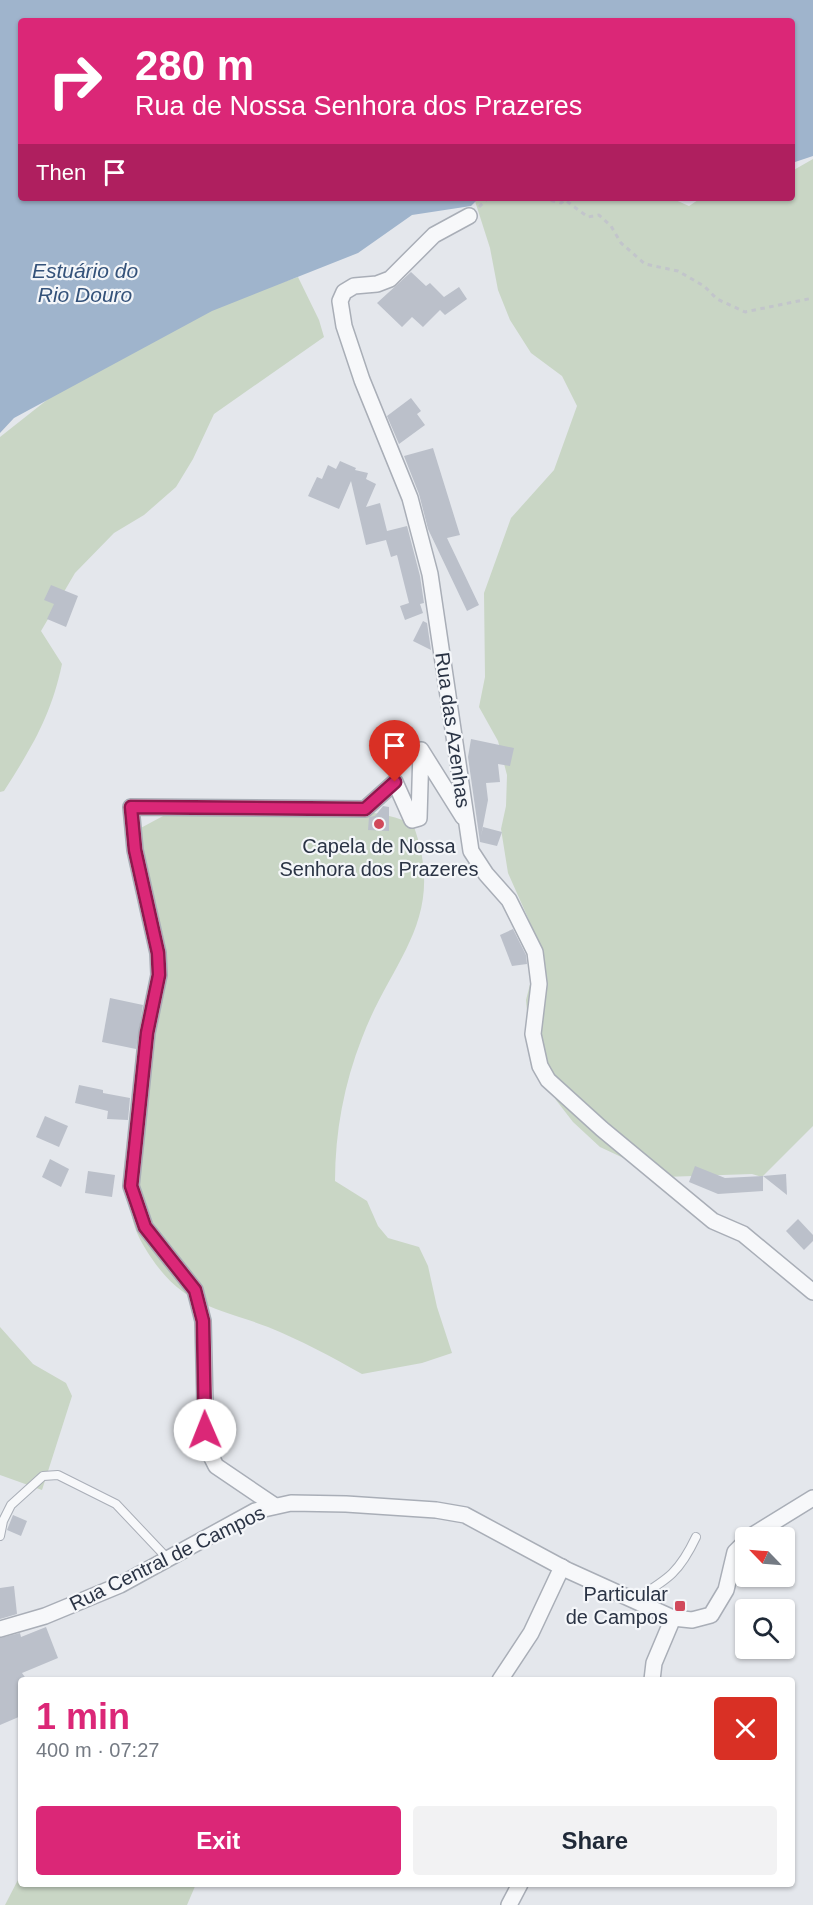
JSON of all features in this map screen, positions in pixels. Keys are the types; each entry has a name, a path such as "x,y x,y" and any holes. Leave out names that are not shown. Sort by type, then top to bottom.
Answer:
{"street":[{"name":"Rua das Azenhas","path":"469,216 434,236 390,279 377,284 354,286 344,292 340,301 345,326 362,380 410,498 430,574 471,851 486,874 509,900 535,952 539,984 533,1034 540,1066 548,1080 602,1129 713,1221 743,1234 813,1292"},
{"path":"275,1506 216,1466 206,1446 203,1321 195,1290 145,1227 131,1186 147,1033 159,975 158,953 135,850 131,807 365,809 395,782 412,820 419,818 421,750 466,821"},
{"path":"766,1527 813,1498"},
{"name":"Rua Central de Campos","path":"0,1629 45,1616 120,1585 255,1511 291,1503 346,1504 465,1515 562,1567 673,1618"},
{"path":"652,1677 654,1663 673,1618 692,1620 711,1615 726,1590 735,1552"},
{"path":"502,1677 531,1633 562,1567"},
{"path":"509,1905 518,1887"}],"lane":[{"path":"0,1536 3,1521 11,1505 43,1476 58,1475 116,1504 168,1559"},
{"path":"634,1600 664,1582 682,1564 696,1537"}],"path":[{"path":"566,201 588,217 599,215 611,226 621,243 645,264 678,271 704,286 717,298 745,312 813,298"}],"green space":[{"path":"813,159 813,1126 762,1177 752,1174 664,1177 600,1147 573,1122 556,1100 539,1070 529,1033 526,1000 536,961 532,927 508,873 501,829 506,806 507,775 498,741 479,707 485,677 484,593 511,518 554,470 577,406 562,376 531,353 510,320 498,290 490,248 475,201 678,201 689,206 696,201 795,201 795,169"},
{"path":"298,277 319,320 324,337 214,414 193,459 176,487 144,515 114,533 75,573 41,631 62,664 52,700 32,745 4,791 0,792 0,437 57,392 216,305"},
{"path":"189,802 217,810 246,814 358,811 386,815 413,824 422,857 424,886 420,912 412,937 374,1010 350,1073 337,1144 335,1181 367,1201 378,1226 388,1238 419,1247 428,1266 437,1307 452,1353 422,1363 362,1374 292,1337 189,1296 163,1273 139,1238 130,1207 163,949 137,830"},
{"path":"0,1327 33,1364 66,1383 72,1396 42,1490 0,1475"},
{"path":"18,1880 18,1887 195,1887 187,1905 5,1905"}],"water":[{"name":"Estuário do Rio Douro","path":"0,0 813,0 813,156 795,162 795,18 18,18 18,201 476,201 471,206 412,215 358,253 212,311 14,418 0,433"}],"building":[{"path":"411,272 426,286 430,283 444,297 459,287 467,299 445,315 440,310 423,327 412,317 402,327 377,303"},
{"path":"411,398 421,411 417,414 425,425 399,444 387,416"},
{"path":"433,448 460,535 447,538 479,605 467,611 428,529 419,494 404,456"},
{"path":"340,461 356,468 355,470 368,473 366,479 376,484 366,507 380,503 387,531 407,526 420,576 424,603 420,604 423,613 405,620 400,606 409,603 397,555 391,557 386,540 366,545 351,481 339,509 308,496 317,477 322,479 328,465 336,469"},
{"path":"51,585 78,596 66,627 47,619 54,604 44,600"},
{"path":"423,621 427,623 431,650 413,641"},
{"path":"471,739 514,748 510,766 498,764 500,782 486,783 488,800 481,836 483,827 502,832 497,846 480,842 468,757"},
{"name":"Capela de Nossa Senhora dos Prazeres","path":"383,806 389,807 389,831 368,830 369,817 375,816"},
{"path":"513,929 526,955 527,964 512,966 500,935"},
{"path":"110,998 143,1005 136,1049 102,1042"},
{"path":"79,1085 103,1090 103,1093 130,1098 128,1120 107,1119 108,1111 75,1103"},
{"path":"45,1116 68,1126 59,1147 36,1137"},
{"path":"50,1159 69,1169 61,1187 42,1177"},
{"path":"695,1166 725,1178 763,1176 763,1191 718,1194 689,1182"},
{"path":"88,1171 115,1175 112,1197 85,1193"},
{"path":"786,1174 787,1195 763,1176"},
{"path":"798,1219 813,1235 813,1241 804,1250 786,1231"},
{"path":"13,1515 27,1521 21,1536 7,1530"},
{"path":"14,1586 17,1614 0,1619 0,1588"},
{"path":"46,1627 58,1658 22,1673 25,1677 18,1677 18,1717 0,1725 0,1638 20,1633 21,1637"}],"place":[{"name":"Capela de Nossa Senhora dos Prazeres","path":"379,824"},
{"name":"Particular de Campos","path":"680,1606"}],"route":[{"path":"205,1430 203,1321 195,1290 145,1227 131,1186 147,1033 159,975 158,953 135,850 131,807 365,809 395,782"}]}
